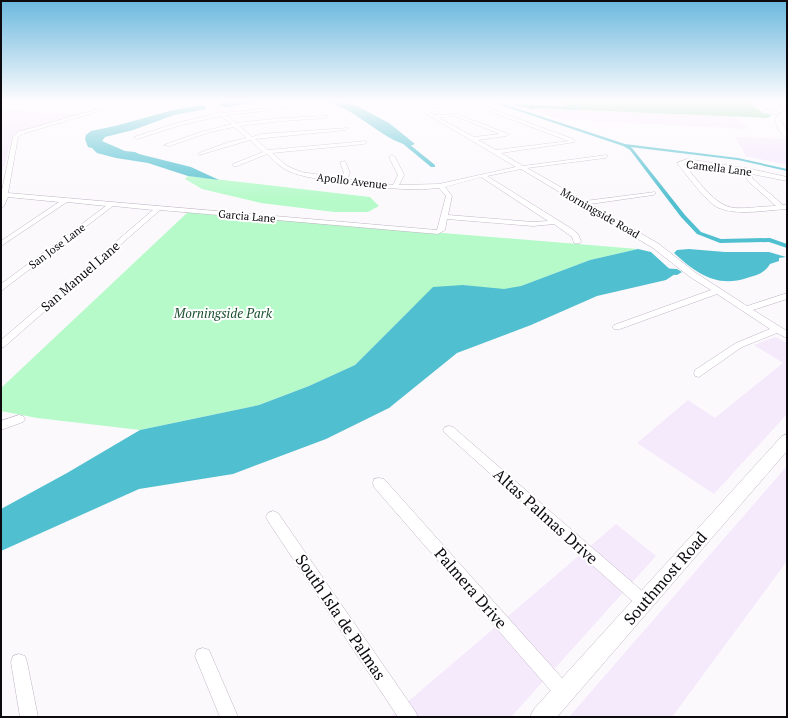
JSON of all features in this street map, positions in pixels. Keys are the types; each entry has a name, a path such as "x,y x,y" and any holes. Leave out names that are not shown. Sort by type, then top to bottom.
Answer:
{"main road":[{"name":"Southmost Road","path":"542,717 787,440"}],"street":[{"path":"1,206 4,199 16,136 18,135"},
{"path":"138,137 146,135"},
{"path":"167,145 198,135"},
{"name":"Apollo Avenue","path":"247,135 290,170 312,176 416,188 441,186 482,175 521,167 605,156"},
{"path":"202,154 232,143 270,135"},
{"name":"Morningside Road","path":"465,135 643,238 718,291 787,335"},
{"path":"473,139 506,135 505,135"},
{"path":"496,152 572,142 571,140 556,135"},
{"path":"235,165 267,152 364,142"},
{"path":"392,157 401,175 396,186"},
{"path":"343,162 347,173 344,180"},
{"name":"Camella Lane","path":"784,207 734,210 722,207 714,202 680,163 690,162 751,171 787,179"},
{"path":"281,173 290,170"},
{"path":"751,171 748,176 750,180 784,207"},
{"path":"482,175 555,222 575,236 577,241"},
{"name":"Garcia Lane","path":"4,195 438,232 441,230 445,217 449,196 441,186"},
{"path":"584,203 653,193"},
{"path":"1,244 66,200"},
{"name":"San Jose Lane","path":"1,288 112,204"},
{"name":"San Manuel Lane","path":"1,344 159,208"},
{"path":"445,217 533,224 555,222"},
{"path":"617,327 697,297 718,291"},
{"path":"746,309 787,296"},
{"path":"699,373 739,345 778,329"},
{"path":"1,417 19,419 1,426"},
{"name":"Altas Palmas Drive","path":"449,430 644,602"},
{"name":"Palmera Drive","path":"379,483 564,693"},
{"name":"South Isla de Palmas","path":"273,518 408,717"},
{"path":"203,656 229,717"},
{"path":"19,662 29,717"}],"shaded area":[{"path":"1,135 15,135 13,136 1,175"},
{"path":"735,137 785,139 787,141 787,165 746,156"},
{"path":"775,337 787,343 787,414 714,494 637,443 688,400 715,418 783,363 754,345"},
{"path":"787,466 787,561 672,717 569,717"},
{"path":"616,524 656,556 511,717 390,717"}],"green space":[{"path":"188,176 370,197 379,206 368,212 334,212 261,203 202,189 185,179"},
{"name":"Morningside Park","path":"188,212 638,249 590,260 521,286 504,290 463,285 415,305 355,365 309,386 259,405 140,430 37,418 1,411 1,388"}],"water":[{"path":"86,135 115,135 105,137 102,141 125,151 135,152 191,167 219,180 188,176 148,163 116,158 97,153 92,148 88,147 85,139"},
{"path":"386,135 403,135 415,144 410,146 398,142"},
{"path":"638,249 651,252 675,274 666,280 597,296 531,325 457,353 389,408 326,439 233,474 139,489 1,551 1,509 67,473 140,430 259,405 309,386 355,365 433,287 463,285 504,289 521,286 590,260"},
{"path":"689,249 725,252 769,252 786,257 779,258 779,261 770,264 765,270 757,275 736,281 726,281 707,277 690,267 674,253 677,250"}],"waterway":[{"path":"592,135 624,145 631,149 683,216 699,233 720,241 770,240 787,246"},
{"path":"398,137 433,166"},
{"path":"625,145 738,159 787,170"},
{"path":"659,271 677,272"}]}
